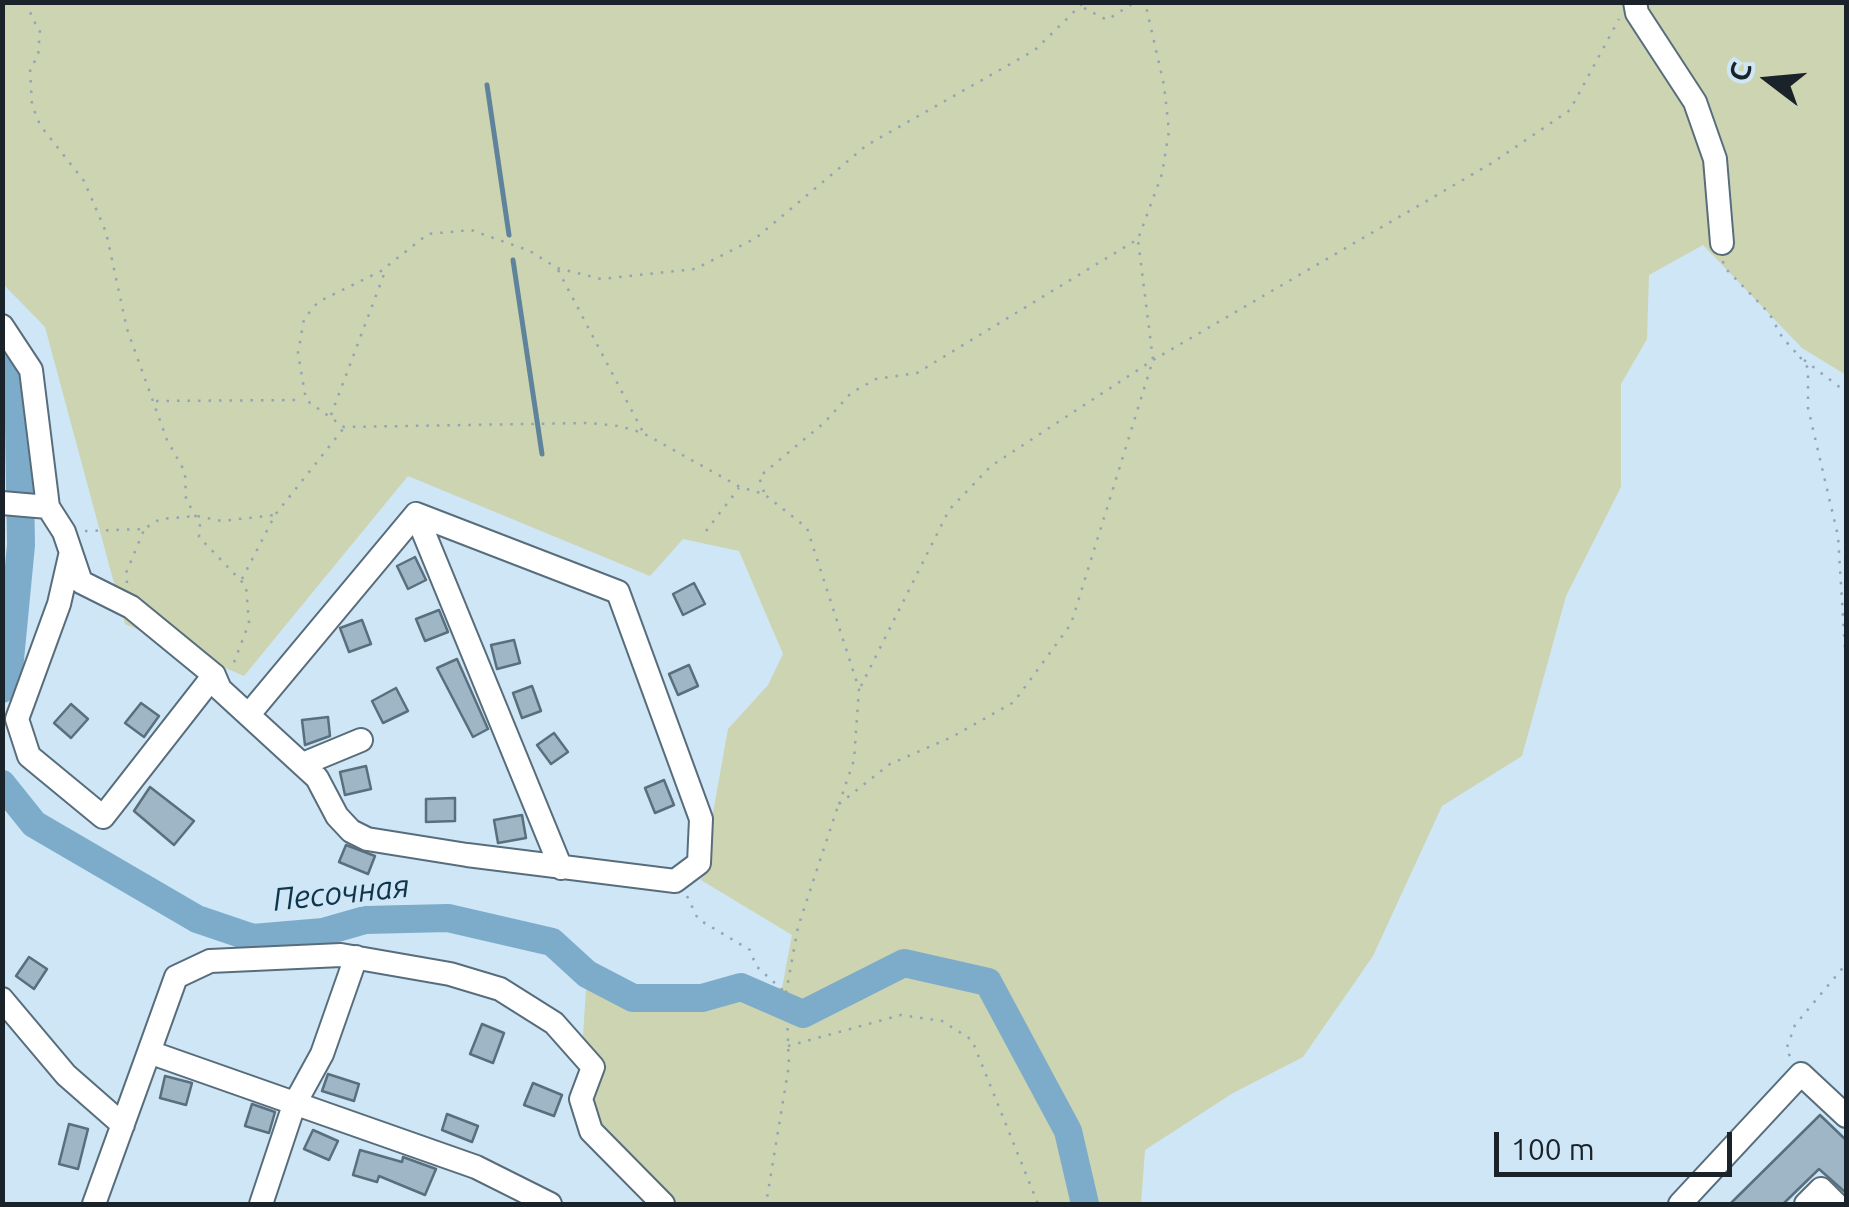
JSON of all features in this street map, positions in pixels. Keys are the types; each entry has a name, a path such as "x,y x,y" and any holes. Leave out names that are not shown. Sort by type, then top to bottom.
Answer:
{"street":[{"path":"1628,8 1696,102 1715,159 1722,243"},
{"path":"2,326 31,370 48,507 64,532 81,582 131,606 217,678 220,689 317,778 337,816 367,839 561,868 675,881 699,863 702,819 618,592 416,514"},
{"path":"2,503 48,507"},
{"path":"250,713 416,514"},
{"path":"416,514 561,868"},
{"path":"70,556 59,604 17,719 29,756 104,816 217,678"},
{"path":"303,764 361,740"},
{"path":"261,1204 294,1105 322,1054 356,957"},
{"path":"94,1204 176,977 210,962 356,957 500,988 554,1023 593,1067 581,1099 591,1131 662,1204"},
{"path":"2,999 66,1075 123,1125"},
{"path":"149,1052 476,1167 550,1204"},
{"path":"1680,1204 1801,1074 1846,1116"},
{"path":"1806,1204 1821,1190 1836,1204"}],"path":[{"path":"28,2 32,19 40,29 38,57 30,68 32,105 45,137 84,181 106,232 128,329 184,472 186,499 197,516 199,536 246,586 249,623 240,651 217,678"},
{"path":"306,400 298,353 304,319 318,302 389,264 428,234 471,230 530,251 557,268 601,279 696,269 756,238 867,146 1034,50 1083,4 1107,20 1135,2"},
{"path":"838,804 890,764 952,737 1014,702 1071,624 1153,360 1138,239 1162,174 1169,131 1164,85 1145,2"},
{"path":"766,1204 788,1046 786,995 798,928 854,760 860,689 950,510 991,466 1153,360 1492,163 1570,110 1628,8"},
{"path":"764,494 758,477 825,422 851,393 876,378 917,373 1138,239"},
{"path":"1722,243 1724,267 1769,313 1782,338 1808,368 1808,408 1838,536 1846,666"},
{"path":"330,417 358,334 389,264"},
{"path":"557,268 644,433"},
{"path":"1800,357 1846,392"},
{"path":"154,401 306,400 344,427 588,423 644,433 740,487 764,494 806,528 860,689"},
{"path":"242,580 275,516 344,427"},
{"path":"706,531 740,487"},
{"path":"64,532 144,528 160,519 197,516 222,521 275,516"},
{"path":"131,606 126,573 144,528"},
{"path":"675,881 686,892 698,920 712,932 750,950 756,966 786,995"},
{"path":"1801,1074 1786,1050 1789,1036 1846,964"},
{"path":"788,1046 901,1015 942,1021 972,1040 1037,1193 1038,1204"}],"green space":[{"path":"3,3 1846,3 1846,375 1802,348 1703,245 1649,275 1647,339 1621,384 1621,487 1566,596 1522,756 1442,806 1373,956 1303,1057 1233,1093 1145,1150 1141,1204 663,1204 591,1131 593,1067 583,1036 587,974 633,998 702,998 741,987 782,988 792,935 701,880 728,729 768,685 783,654 739,551 683,539 650,576 408,476 244,676 125,624 45,327 3,284"}],"building":[{"path":"415,557 426,580 408,589 397,566"},
{"path":"694,583 705,604 683,615 673,594"},
{"path":"439,610 448,632 425,641 416,619"},
{"path":"362,620 371,644 349,652 340,628"},
{"path":"514,640 520,663 497,669 491,645"},
{"path":"457,659 488,729 473,737 437,668"},
{"path":"689,665 698,686 678,695 669,674"},
{"path":"532,686 541,711 522,718 513,693"},
{"path":"396,688 408,711 383,723 372,701"},
{"path":"141,703 159,716 144,737 125,723"},
{"path":"71,704 88,719 71,738 54,723"},
{"path":"328,717 330,736 305,745 302,720"},
{"path":"554,733 568,752 551,764 537,745"},
{"path":"366,766 371,789 345,795 340,772"},
{"path":"664,780 674,805 655,813 645,788"},
{"path":"150,787 194,821 174,845 134,811"},
{"path":"455,798 455,821 426,822 426,799"},
{"path":"522,815 526,838 498,843 494,820"},
{"path":"346,845 375,856 368,874 339,862"},
{"path":"29,957 47,969 34,989 16,976"},
{"path":"482,1024 504,1033 493,1063 470,1054"},
{"path":"328,1074 359,1084 354,1101 322,1091"},
{"path":"165,1076 192,1083 186,1105 160,1098"},
{"path":"533,1083 562,1095 554,1116 524,1105"},
{"path":"252,1104 275,1112 269,1133 245,1126"},
{"path":"447,1114 478,1126 472,1142 442,1130"},
{"path":"1820,1115 1846,1140 1846,1193 1819,1169 1783,1204 1730,1204"},
{"path":"69,1124 88,1129 78,1169 59,1164"},
{"path":"313,1130 338,1141 329,1160 304,1149"},
{"path":"360,1150 402,1162 403,1157 436,1169 425,1195 379,1176 377,1182 353,1175"}],"waterway":[{"path":"487,85 509,235"},
{"path":"513,260 542,454"},
{"name":"Песочная","path":"2,359 18,369 21,545 9,670 2,689"},
{"name":"Песочная","path":"2,784 34,824 197,919 253,938 323,932 365,920 448,918 552,942 587,974 633,998 702,998 741,987 803,1014 904,963 988,982 1068,1131 1085,1204"}]}
